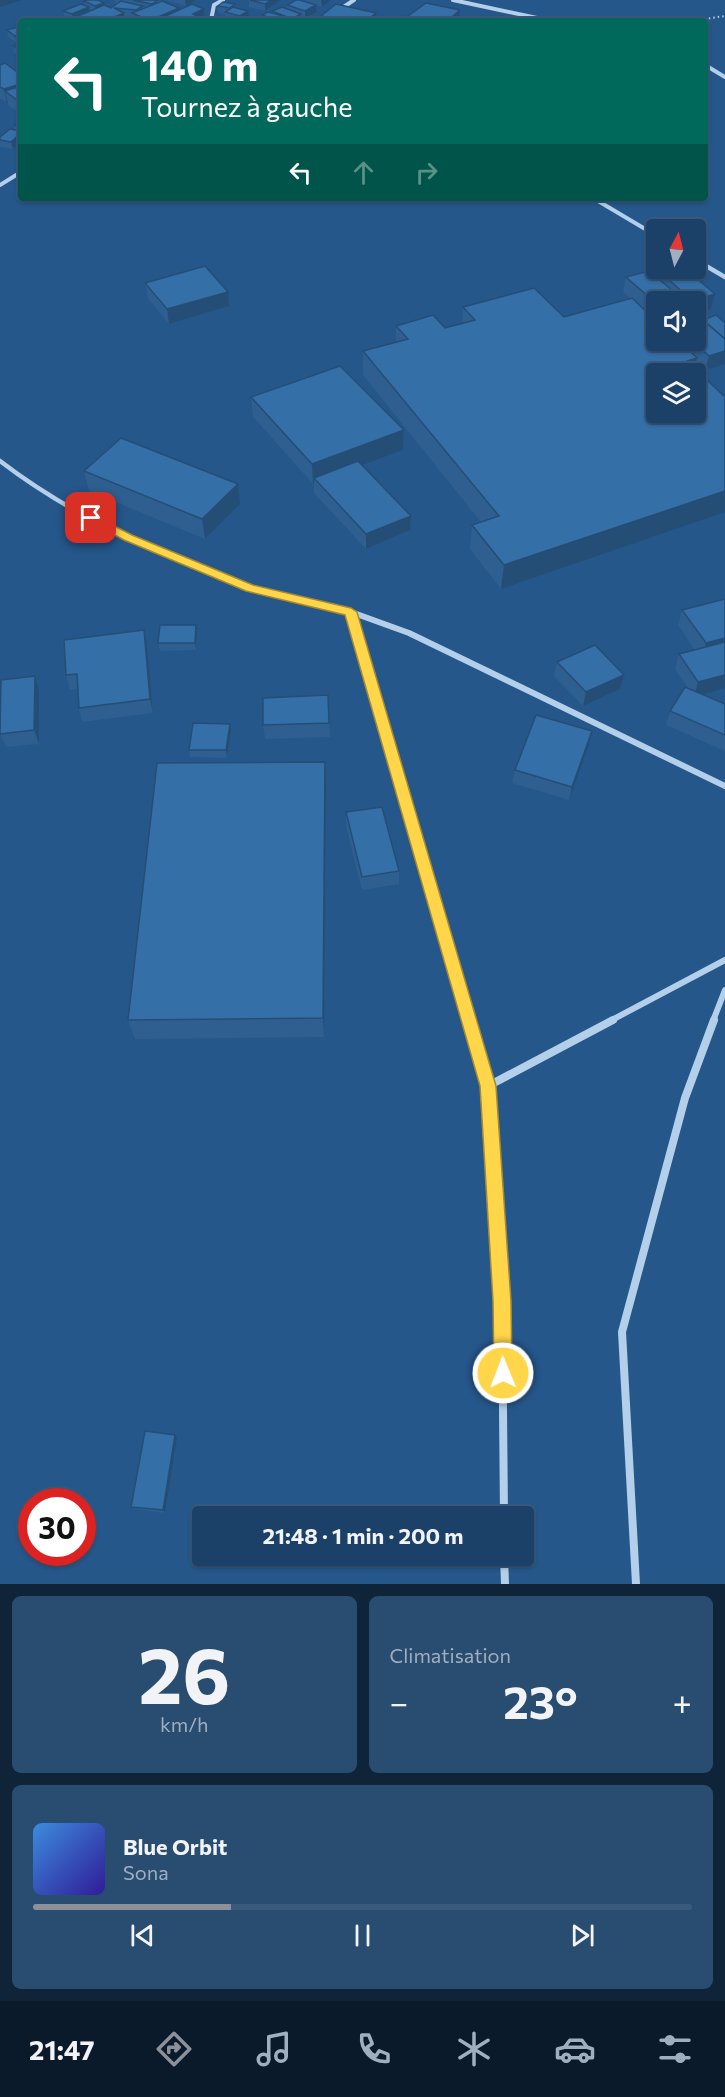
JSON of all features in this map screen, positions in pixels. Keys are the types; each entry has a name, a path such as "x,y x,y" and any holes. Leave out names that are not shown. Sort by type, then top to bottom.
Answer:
{"street":[{"path":"211,18 214,5 223,0"},
{"path":"335,12 354,0"},
{"path":"453,0 537,18"},
{"path":"708,67 725,77"},
{"path":"0,76 18,73"},
{"path":"0,185 18,174"},
{"path":"598,201 646,229"},
{"path":"706,266 725,277"},
{"path":"0,461 35,488 128,538 250,588 351,612 410,633 725,786"},
{"path":"351,612 488,1086 502,1301 504,1506"},
{"path":"488,1086 725,960"},
{"path":"636,1584 622,1332 684,1098 725,990"},
{"path":"504,1566 505,1584"}],"path":[{"path":"708,18 725,16"}],"building":[{"path":"98,0 104,3 95,6 84,1"},
{"path":"133,0 158,0 152,4"},
{"path":"250,0 271,0 265,4"},
{"path":"296,0 316,5 305,11 287,5"},
{"path":"121,1 143,6 136,10 114,8 124,13 112,18 78,16 104,5 111,8"},
{"path":"162,1 179,8 156,18 134,18 139,16 132,13"},
{"path":"223,2 235,4 230,8 218,6"},
{"path":"426,3 460,10 451,18 405,18"},
{"path":"81,4 89,7 72,14 63,11"},
{"path":"192,4 204,9 193,14 197,16 191,18 161,18"},
{"path":"336,4 376,13 370,18 321,16"},
{"path":"233,7 248,11 240,16 225,12"},
{"path":"282,7 301,14 290,18 272,11"},
{"path":"268,12 283,16 270,18 262,15"},
{"path":"18,27 18,35 15,36 7,30"},
{"path":"5,63 18,73 18,85 4,89 0,87 0,65"},
{"path":"18,87 18,101 5,91"},
{"path":"10,129 18,130 18,136 11,142 0,140 0,137"},
{"path":"205,266 228,292 167,309 145,283"},
{"path":"646,272 646,279 659,279 673,291 646,291 646,294 626,277"},
{"path":"668,279 697,279 715,294 706,297 706,291 682,291"},
{"path":"534,288 564,317 632,298 646,311 646,351 690,351 697,358 687,361 689,363 646,363 646,423 706,423 706,379 725,397 725,491 504,565 472,525 499,516 363,351 408,339 396,326 433,315 445,328 475,320 463,307"},
{"path":"716,315 725,323 725,339 706,323 706,319"},
{"path":"706,323 725,339 725,351 709,356 704,351 706,351"},
{"path":"340,366 404,430 312,464 251,397"},
{"path":"121,438 238,484 202,519 84,471"},
{"path":"358,461 411,516 366,534 314,478"},
{"path":"725,599 725,638 706,643 682,610"},
{"path":"160,625 196,625 195,643 158,643"},
{"path":"144,630 150,699 79,708 77,674 66,675 64,640"},
{"path":"725,642 725,675 698,682 679,654"},
{"path":"595,645 624,675 586,692 557,662"},
{"path":"35,676 34,730 0,734 1,680"},
{"path":"685,687 725,704 725,735 670,711"},
{"path":"328,695 329,723 263,725 263,698"},
{"path":"536,715 592,731 572,787 515,770"},
{"path":"193,723 230,724 226,750 189,750"},
{"path":"325,762 323,1018 128,1020 157,763"},
{"path":"382,807 399,871 362,877 346,812"},
{"path":"145,1431 175,1435 163,1510 131,1507"}],"route":[{"path":"91,518 128,538 250,588 351,612 488,1086 502,1301 503,1373"}]}
